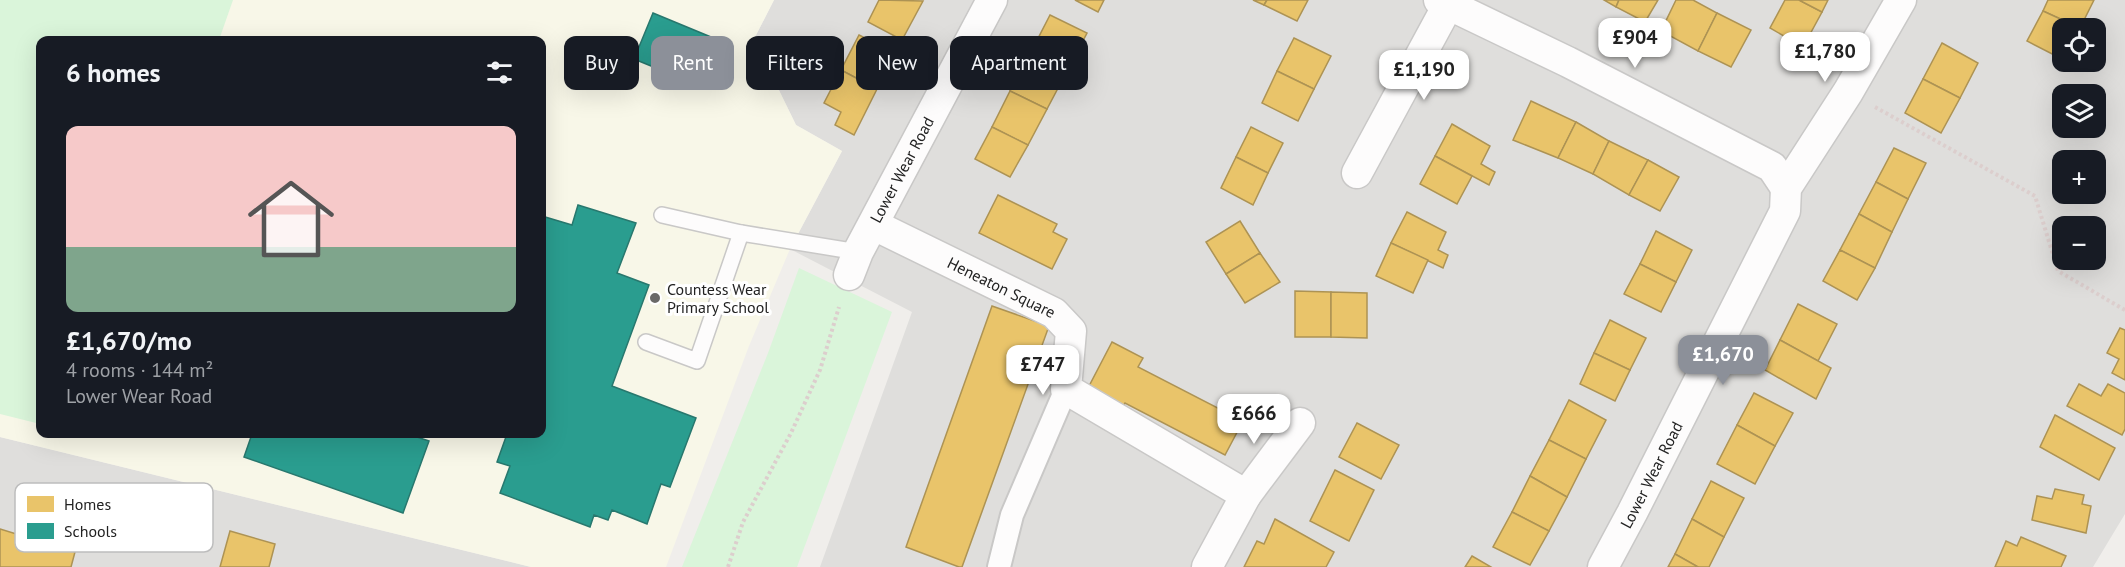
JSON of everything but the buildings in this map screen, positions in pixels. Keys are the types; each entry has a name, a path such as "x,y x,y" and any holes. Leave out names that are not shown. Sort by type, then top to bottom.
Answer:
{"street":[{"name":"Lower Wear Road","path":"854,264 943,89 992,0"},
{"name":"Lower Wear Road","path":"1603,567 1785,212 1786,188 1848,92 1901,0"},
{"path":"1357,173 1443,3 1568,62 1762,161 1772,167 1786,188"},
{"name":"Heneaton Square","path":"874,225 1054,312 1071,331 1066,389 1012,515 999,567"},
{"path":"1066,389 1246,495"},
{"path":"1207,567 1246,495 1300,423"}],"lane":[{"path":"662,215 741,233 854,264"},
{"path":"646,342 697,361 741,233"}],"path":[{"path":"1848,92 2035,196 2058,271 2125,310"},
{"path":"728,567 743,522 791,433 820,370 854,264"}],"shaded area":[{"name":"Countess Wear Primary School","path":"0,0 774,0 756,36 746,36 746,90 779,90 796,125 842,151 790,249 749,346 666,567 531,567 213,489 213,483 188,483 0,437"},
{"path":"774,0 2125,0 2125,514 2093,567 820,567 912,312 790,249 842,151 796,125 779,90 844,90 844,36 756,36"},
{"path":"0,437 188,483 15,483 15,552 213,552 213,489 531,567 0,567"}],"green space":[{"path":"0,0 233,0 220,36 36,36 36,423 0,414"},
{"path":"799,268 892,312 797,567 682,567 768,353"}],"place":[{"name":"Countess Wear Primary School","path":"655,298"}]}
